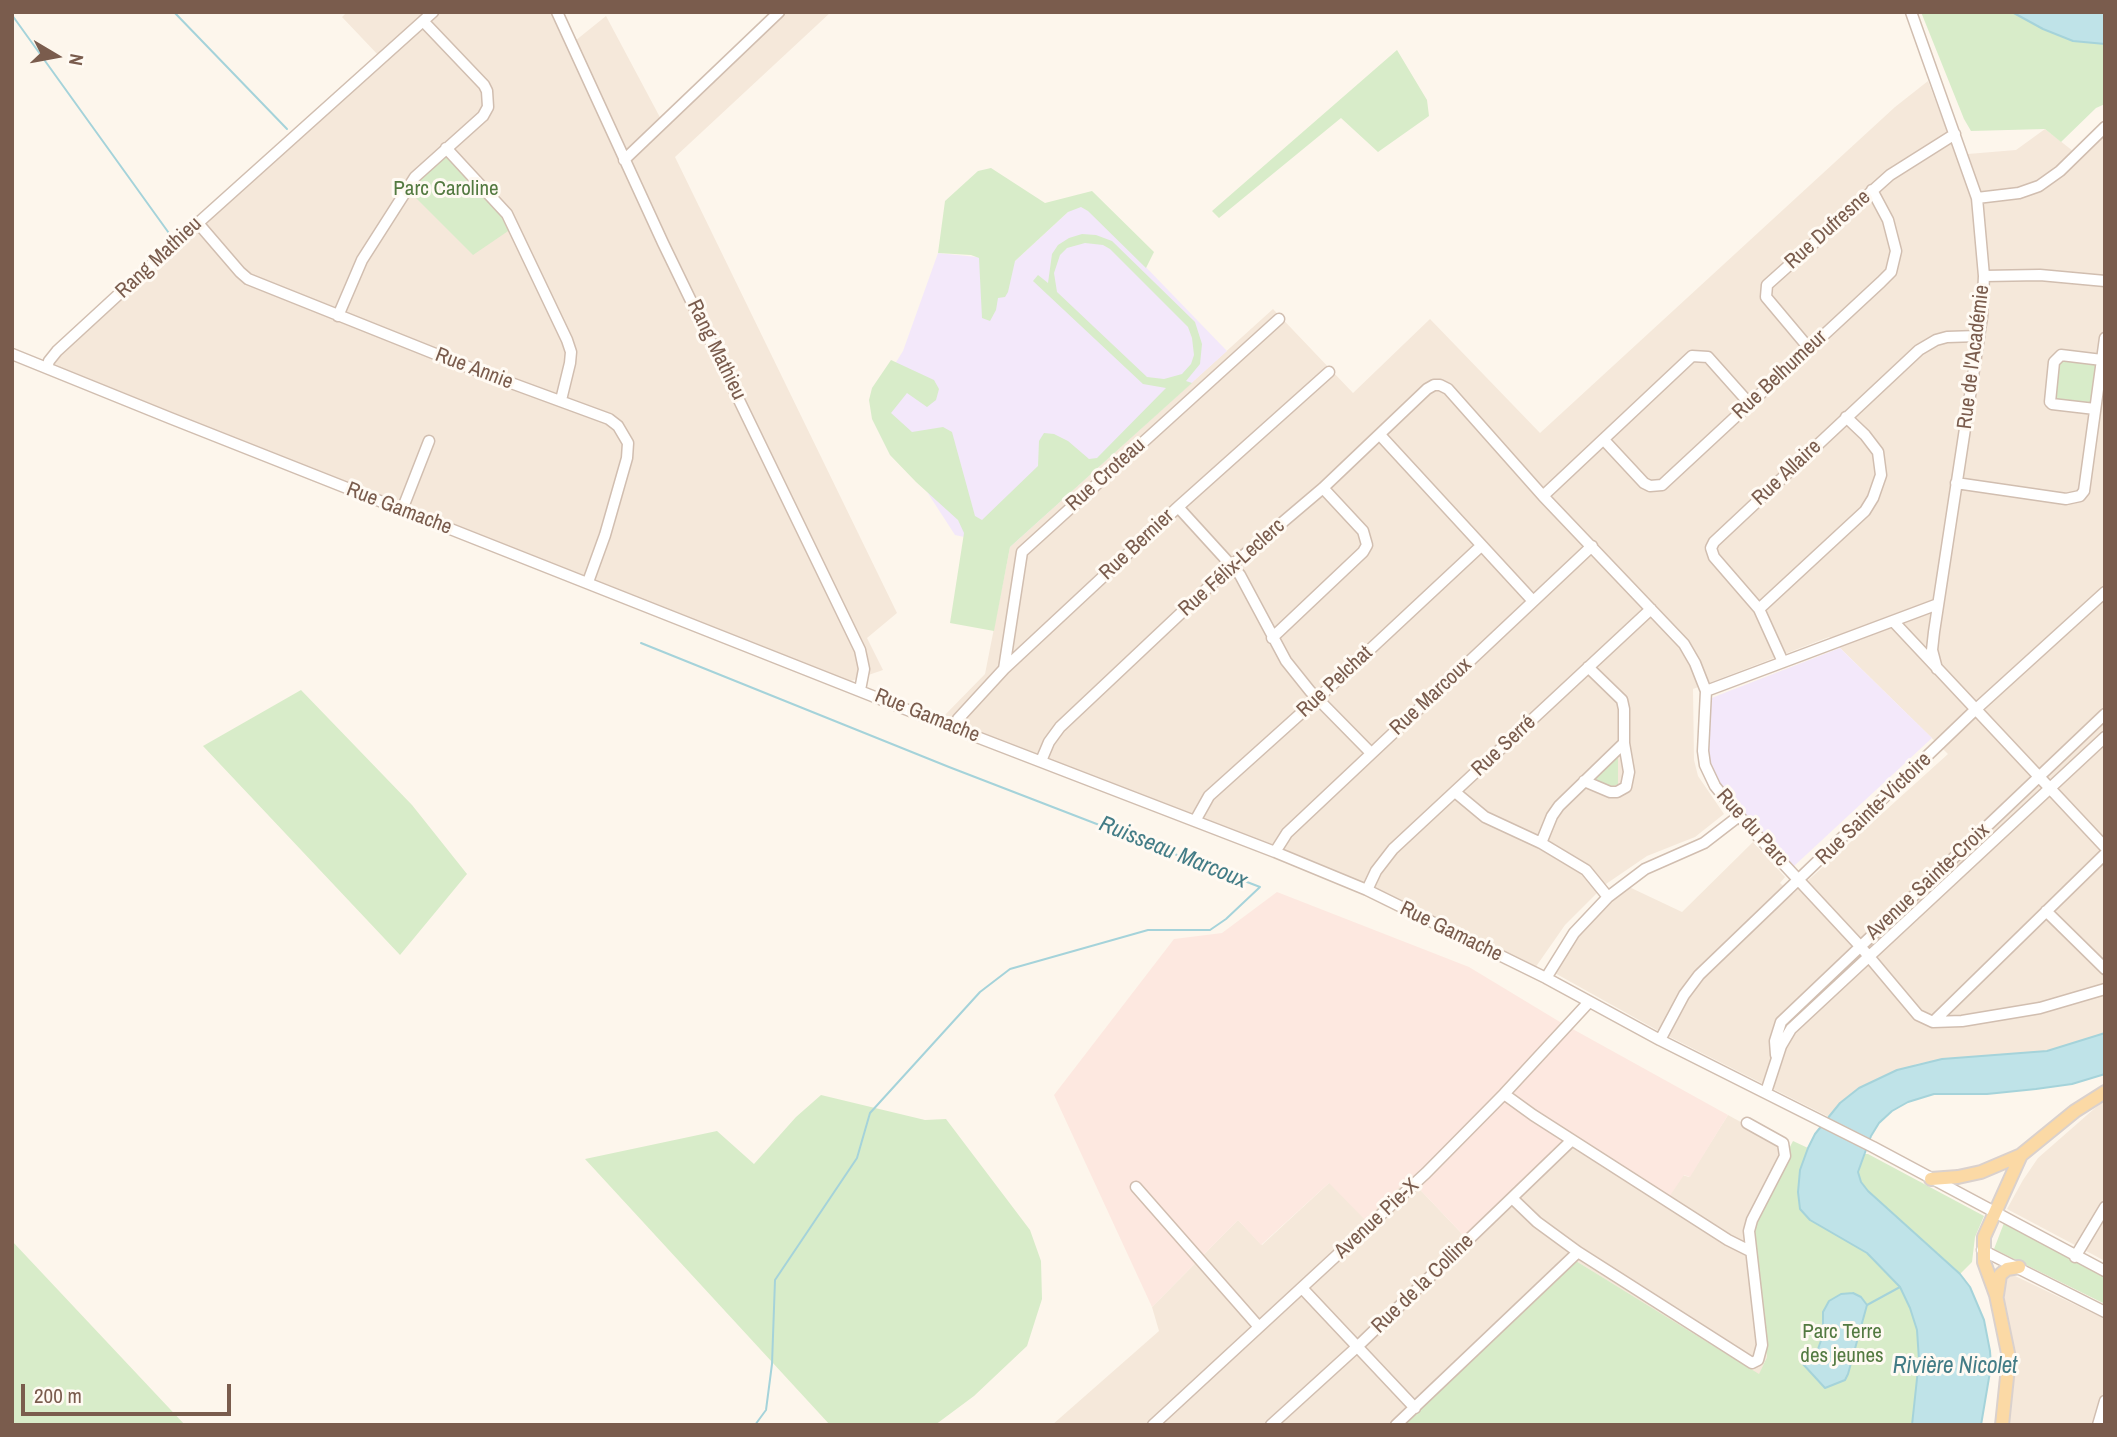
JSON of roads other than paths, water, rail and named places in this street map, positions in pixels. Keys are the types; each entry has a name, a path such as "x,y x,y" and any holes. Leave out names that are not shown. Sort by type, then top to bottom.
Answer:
{"main road":[{"path":"1931,1179 1981,1172 2021,1155 2075,1111 2105,1092"},
{"path":"2002,1425 2009,1358 1996,1295 1987,1274 1982,1250 1984,1237 2021,1155"},
{"path":"1996,1295 2000,1275 2007,1269 2019,1267"}],"street":[{"name":"Rang Mathieu","path":"47,368 49,361 58,351 197,222 433,12"},
{"name":"Rang Mathieu","path":"557,12 624,160 860,650 864,669 860,690"},
{"path":"624,160 779,12"},
{"name":"Rue de l'Académie","path":"1912,12 1977,198 1984,276 1982,317 1932,650 1937,669"},
{"path":"338,316 362,260 415,177 483,116 488,107 487,91 478,78 423,21"},
{"path":"1977,198 2019,193 2039,186 2060,171 2105,127"},
{"name":"Rue Dufresne","path":"1808,347 1766,297 1767,285 1872,190 1902,166 1955,134"},
{"path":"446,148 507,215 567,340 570,363 561,400"},
{"name":"Rue Belhumeur","path":"1604,440 1644,483 1662,485 1881,282 1894,265 1896,251 1883,209 1872,190"},
{"name":"Rue Annie","path":"197,222 248,279 488,375 609,419 618,426 628,443 627,458 588,582"},
{"path":"1984,276 2040,275 2105,281"},
{"name":"Rue Croteau","path":"1004,670 1022,552 1279,319"},
{"name":"Rue Allaire","path":"1783,662 1759,609 1714,557 1711,548 1714,542 1846,417 1928,344 1955,335 1978,336"},
{"path":"1956,482 2066,499 2080,496 2084,491 2105,338"},
{"name":"Rue Gamache","path":"12,354 1367,890 1546,978 1660,1040 1766,1092 1931,1179"},
{"path":"2095,409 2050,402 2054,362 2061,355 2102,360"},
{"path":"1544,496 1692,356 1708,357 1749,403"},
{"name":"Rue Bernier","path":"954,727 958,719 1004,670 1178,507 1329,372"},
{"name":"Rue Félix-Leclerc","path":"1041,761 1049,742 1060,727 1231,566 1323,488 1434,384"},
{"name":"Rue du Parc","path":"1434,384 1448,389 1690,653 1706,691 1703,751 1705,765 1715,786 1739,816 1860,946 1918,1015 1933,1022"},
{"path":"1759,609 1865,511 1873,498 1881,475 1878,452 1866,435 1846,417"},
{"path":"1380,435 1533,601"},
{"path":"402,510 429,441"},
{"path":"1272,638 1363,552 1367,545 1363,530 1323,488"},
{"path":"1178,507 1245,584 1286,660 1371,753"},
{"name":"Rue Pelchat","path":"1195,821 1209,796 1480,546"},
{"name":"Rue Marcoux","path":"1275,852 1287,833 1592,546"},
{"name":"Rue Sainte-Victoire","path":"1660,1040 1692,983 1975,710 2105,592"},
{"path":"1706,691 1938,604"},
{"name":"Rue Serré","path":"1367,890 1385,858 1651,609"},
{"path":"1893,621 2105,847"},
{"path":"1584,781 1611,792 1622,791 1626,787 1629,772 1624,743 1622,700 1588,667"},
{"name":"Avenue Sainte-Croix","path":"1776,1063 1775,1041 1781,1022 2105,714"},
{"name":"Avenue Sainte-Croix","path":"1766,1092 1781,1045 1791,1029 2105,737"},
{"path":"1541,844 1552,816 1624,743"},
{"path":"1455,792 1485,817 1541,844 1586,870 1608,897"},
{"path":"1546,978 1574,933 1608,897 1645,869 1704,843 1739,816"},
{"path":"1933,1022 2105,853"},
{"path":"2046,911 2105,969"},
{"path":"1933,1022 1962,1021 2040,1008 2105,989"},
{"name":"Avenue Pie-X","path":"1153,1425 1426,1173 1589,1002"},
{"path":"1504,1094 1728,1240 1750,1251"},
{"path":"1511,1198 1537,1222 1578,1252 1752,1363 1758,1360 1762,1345 1750,1251 1752,1220 1785,1156 1785,1148 1780,1141 1747,1123"},
{"name":"Rue de la Colline","path":"1271,1425 1358,1346 1572,1140"},
{"path":"1931,1179 2105,1271"},
{"path":"1136,1187 1259,1327"},
{"path":"2075,1256 2105,1206"},
{"path":"1982,1250 2105,1312"},
{"path":"1396,1425 1578,1252"},
{"path":"1302,1288 1415,1408"},
{"path":"2098,1425 2105,1401"}],"water":[{"path":"2012,12 2105,12 2105,44 2073,41"},
{"name":"Rivière Nicolet","path":"2105,1033 2105,1074 2072,1084 2036,1089 1987,1094 1934,1094 1908,1102 1892,1111 1879,1123 1871,1136 1858,1172 1861,1182 1960,1274 1970,1287 1984,1320 1990,1351 1991,1366 1981,1425 1912,1425 1919,1360 1917,1330 1910,1308 1900,1287 1867,1253 1810,1220 1800,1209 1800,1170 1808,1148 1815,1134 1840,1103 1859,1088 1897,1070 1942,1059 2047,1051"},
{"path":"1853,1293 1861,1297 1867,1305 1848,1374 1845,1380 1825,1388 1802,1363 1818,1349 1823,1335 1823,1312 1829,1301 1841,1294"}],"waterway":[{"path":"174,12 287,129"},
{"path":"12,15 171,236"},
{"name":"Ruisseau Marcoux","path":"641,643 949,767 1260,887 1210,930 1148,930 1010,969 980,992 870,1113 857,1158 775,1280 772,1364 766,1410 755,1425"},
{"path":"1867,1305 1900,1287"}],"park label":[{"name":"Parc Caroline","path":"446,189"},
{"name":"Parc Terre des jeunes","path":"1842,1344"}]}
